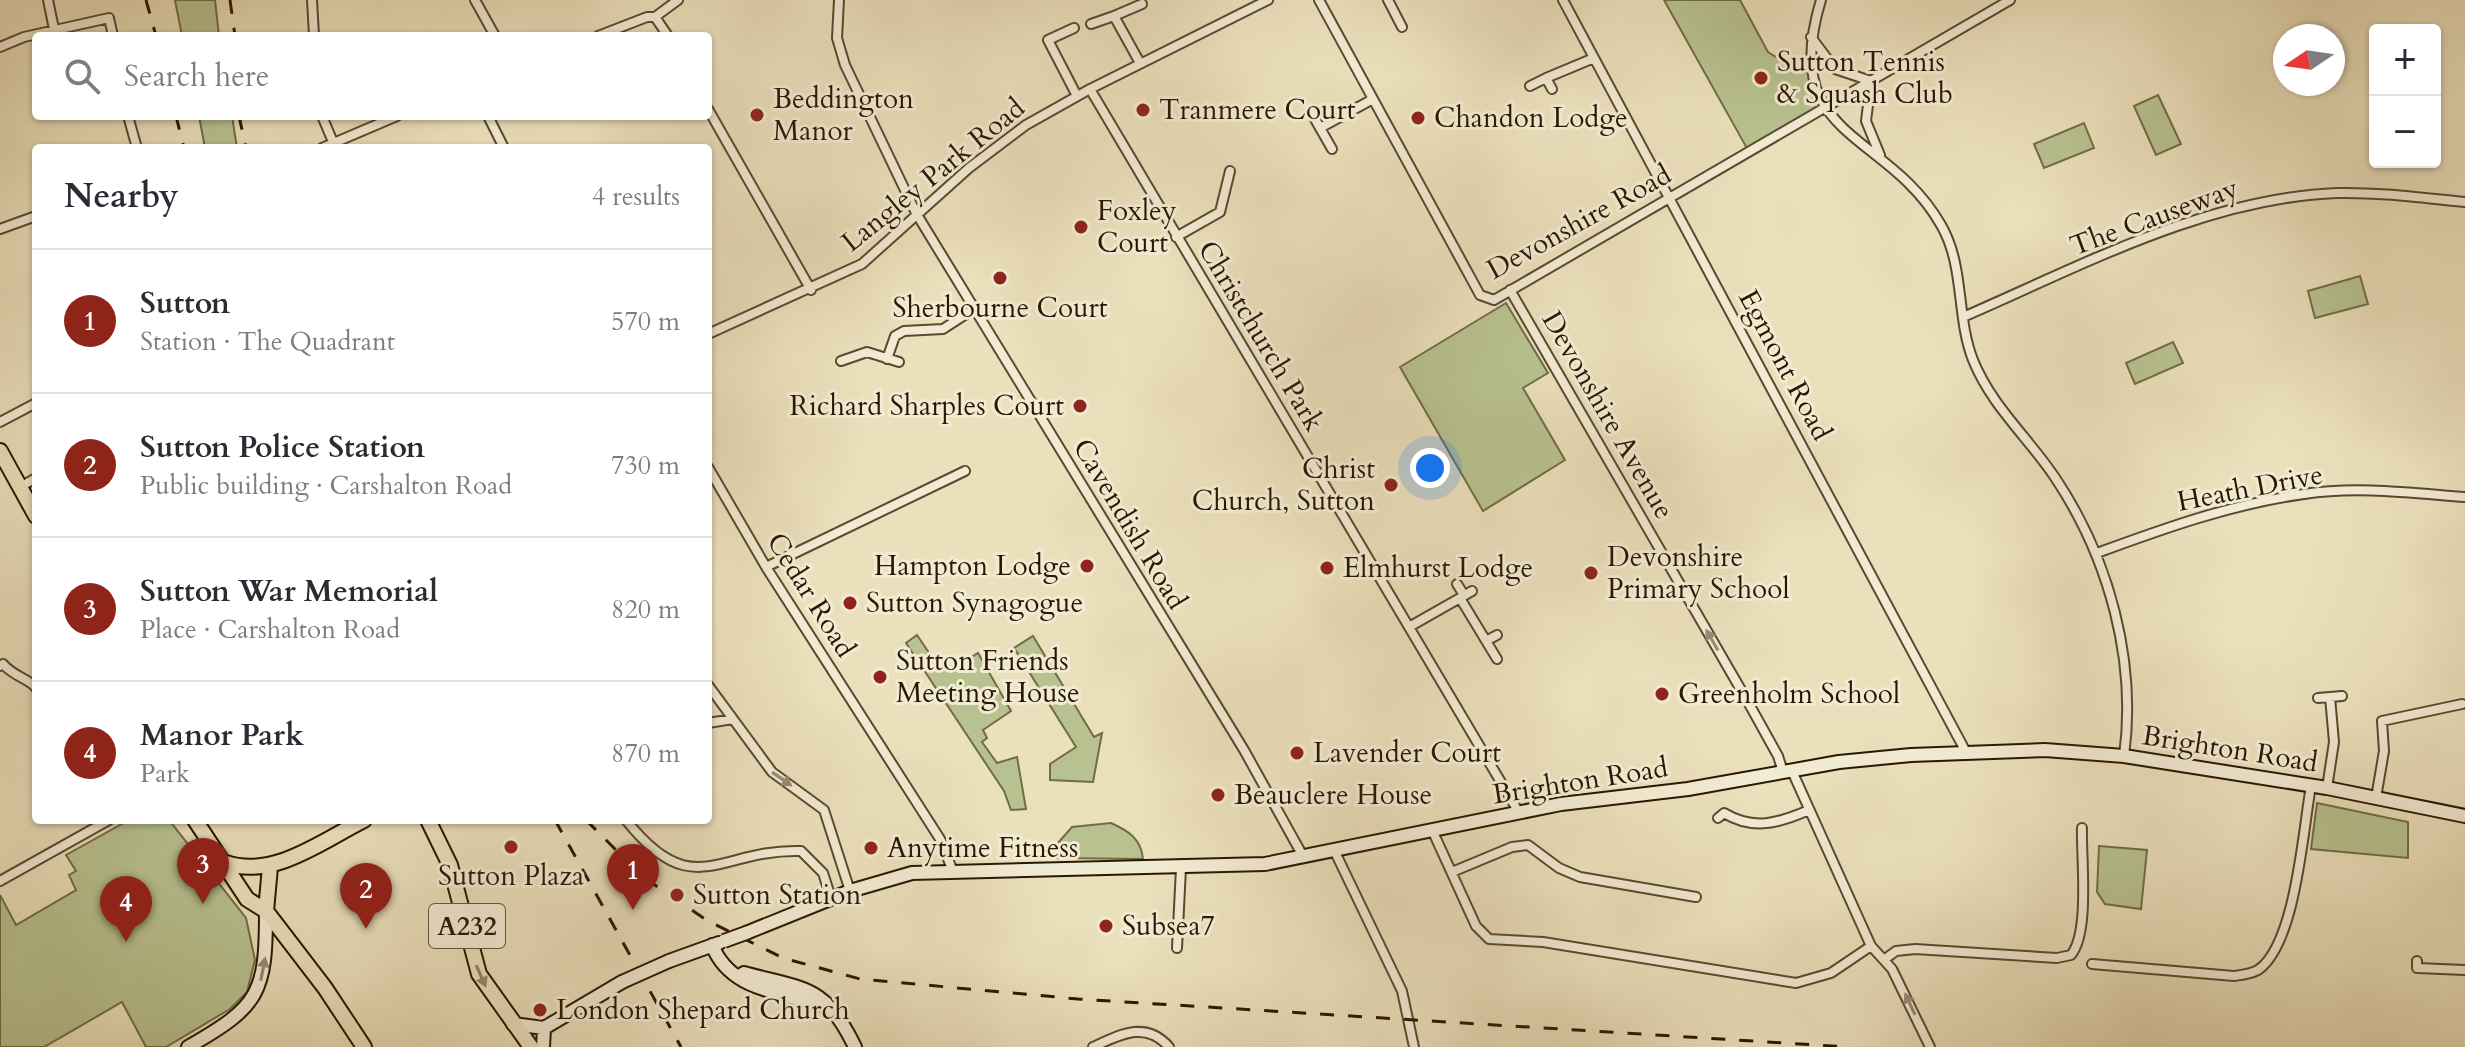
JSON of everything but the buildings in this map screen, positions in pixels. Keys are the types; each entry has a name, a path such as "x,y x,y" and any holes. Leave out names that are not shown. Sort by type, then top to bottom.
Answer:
{"highway":[{"path":"0,451 32,509"},
{"path":"198,824 247,899 266,911 325,988 364,1047"},
{"path":"226,863 244,868 270,867 356,824"},
{"name":"A232","path":"431,824 450,865 479,974 531,1047"},
{"path":"266,911 270,867"}],"main road":[{"name":"Brighton Road","path":"544,1028 622,982 669,961 894,877 952,869 1181,868 1304,858 1518,811 1852,760 2045,750 2124,756 2327,788 2465,816"},
{"path":"190,1046 235,1020 256,995 265,966 266,911"},
{"path":"718,943 722,967 743,983 818,1005 826,1003 840,1015 855,1047"},
{"path":"513,1024 544,1028 543,1047"}],"street":[{"path":"48,0 54,29"},
{"path":"312,0 314,32"},
{"path":"475,0 493,32"},
{"path":"608,32 647,17 655,17 678,0"},
{"name":"Cavendish Road","path":"839,0 837,38 845,65 916,213 1244,750 1304,858"},
{"name":"Langley Park Road","path":"712,332 811,290 862,264 916,213 997,146 1077,96 1268,0"},
{"name":"Devonshire Road","path":"1319,0 1480,295 1494,300 2010,0"},
{"path":"1388,0 1402,27"},
{"name":"Egmont Road","path":"1563,0 1966,752"},
{"path":"1821,0 1810,36 1812,69 1824,109 1848,134 1880,156 1919,190 1943,228 1958,273 1963,317 1973,359 2002,413 2056,479 2097,553 2114,614 2126,679 2124,756"},
{"path":"1091,24 1142,4"},
{"path":"1114,16 1140,63"},
{"path":"655,17 665,32"},
{"path":"45,32 109,18 112,32"},
{"path":"1037,44 1074,28"},
{"path":"0,47 32,36"},
{"path":"1810,36 1835,69 1871,81 1866,121 1880,156"},
{"path":"1048,40 1077,96"},
{"path":"1530,86 1594,58"},
{"path":"1546,78 1552,89"},
{"name":"Christchurch Park","path":"1090,89 1518,811"},
{"path":"1320,128 1373,99"},
{"path":"1311,112 1332,149"},
{"path":"712,116 811,290"},
{"path":"129,120 136,144"},
{"path":"324,120 333,142"},
{"path":"329,144 387,120"},
{"path":"490,120 502,144"},
{"path":"1176,237 1220,212 1230,171"},
{"name":"The Causeway","path":"1963,317 2174,228 2253,204 2336,193 2465,202"},
{"path":"0,229 32,217"},
{"name":"Devonshire Avenue","path":"1510,290 1809,810 1871,946"},
{"path":"887,359 895,336 904,331 943,329 974,309"},
{"path":"841,361 867,352 899,362"},
{"path":"0,422 32,405"},
{"path":"766,567 965,471"},
{"name":"Cedar Road","path":"712,474 766,567 932,826 952,869"},
{"path":"20,487 32,480"},
{"name":"Heath Drive","path":"2097,553 2194,517 2305,493 2375,490 2465,497"},
{"path":"1457,584 1466,594 1497,659"},
{"path":"1409,627 1466,594"},
{"path":"1486,641 1497,635"},
{"path":"1,663 13,676 32,683"},
{"path":"712,690 772,772 824,810 850,891"},
{"path":"2318,698 2342,696"},
{"path":"2327,788 2334,742 2330,697"},
{"path":"2376,798 2384,751 2382,721 2462,704"},
{"path":"712,722 733,719"},
{"path":"2092,964 2234,976 2257,971 2272,952 2283,929 2301,859 2311,786"},
{"path":"1718,818 1724,813 1740,822 1763,826 1809,810"},
{"path":"0,881 102,824"},
{"path":"630,824 668,860 683,867 711,868 782,850 801,851 814,860 823,873 831,898"},
{"path":"1885,959 1896,951 1915,949 2057,958 2071,955 2077,942 2085,895 2082,828"},
{"path":"1433,832 1481,934 1489,939 1532,944 1543,942 1796,983 1831,973 1871,946 1892,969 1928,1043"},
{"path":"1452,872 1512,847 1528,845 1559,868 1577,876 1696,897"},
{"path":"1335,852 1402,991 1414,1047"},
{"path":"1177,948 1181,868"},
{"path":"1638,970 1640,958"},
{"path":"2417,961 2417,968 2465,970"},
{"path":"1093,1047 1133,1031 1157,1037 1169,1047"}],"green space":[{"path":"175,0 215,0 219,32 181,32"},
{"name":"Sutton Tennis & Squash Club","path":"1664,0 1740,0 1768,52 1799,71 1812,69 1824,109 1749,152"},
{"path":"2158,95 2181,144 2156,155 2134,106"},
{"path":"200,120 233,120 236,144 204,144"},
{"path":"2084,123 2094,148 2044,168 2034,144"},
{"path":"2360,276 2368,304 2315,318 2308,291"},
{"path":"1506,303 1548,373 1523,388 1565,460 1483,511 1400,367"},
{"path":"2173,342 2183,363 2135,384 2126,363"},
{"path":"917,635 940,669 945,666 949,671 978,653 1011,711 983,730 987,738 982,742 997,763 1017,757 1026,809 1011,810 1004,791 906,643"},
{"path":"1033,636 1094,737 1102,733 1093,782 1050,780 1050,764 1076,747 1014,648"},
{"path":"2317,803 2408,822 2408,858 2311,849"},
{"path":"1111,823 1133,836 1140,846 1143,859 1055,858 1057,844 1072,827"},
{"path":"122,824 172,824 246,918 255,960 247,992 230,1009 166,1047 146,1047 122,1002 44,1047 0,1047 0,895 16,925 76,890 69,875 76,871 66,855"},
{"path":"2099,846 2147,850 2141,909 2105,904 2097,892"}],"railway":[{"path":"146,0 155,32"},
{"path":"230,0 234,32"},
{"path":"177,120 183,144"},
{"path":"240,120 245,144"},
{"path":"557,824 681,1047"},
{"path":"590,824 643,877 708,921 783,958 860,979 1078,999 1849,1047"}],"place":[{"name":"Sutton Tennis & Squash Club","path":"1761,78"},
{"name":"Tranmere Court","path":"1143,110"},
{"name":"Beddington Manor","path":"757,115"},
{"name":"Chandon Lodge","path":"1418,118"},
{"name":"Foxley Court","path":"1081,227"},
{"name":"Sherbourne Court","path":"1000,278"},
{"name":"Richard Sharples Court","path":"1080,406"},
{"name":"Christ Church, Sutton","path":"1391,485"},
{"name":"Hampton Lodge","path":"1087,566"},
{"name":"Elmhurst Lodge","path":"1327,568"},
{"name":"Devonshire Primary School","path":"1591,573"},
{"name":"Sutton Synagogue","path":"850,603"},
{"name":"Sutton Friends Meeting House","path":"880,677"},
{"name":"Greenholm School","path":"1662,694"},
{"name":"Lavender Court","path":"1297,753"},
{"name":"Beauclere House","path":"1218,795"},
{"name":"Sutton Plaza","path":"511,847"},
{"name":"Anytime Fitness","path":"871,848"},
{"name":"Sutton Station","path":"677,895"},
{"name":"Sutton War Memorial","path":"203,904"},
{"name":"Sutton","path":"633,910"},
{"name":"Subsea7","path":"1106,926"},
{"name":"Sutton Police Station","path":"366,929"},
{"name":"Manor Park","path":"126,942"},
{"name":"London Shepard Church","path":"540,1010"}]}
